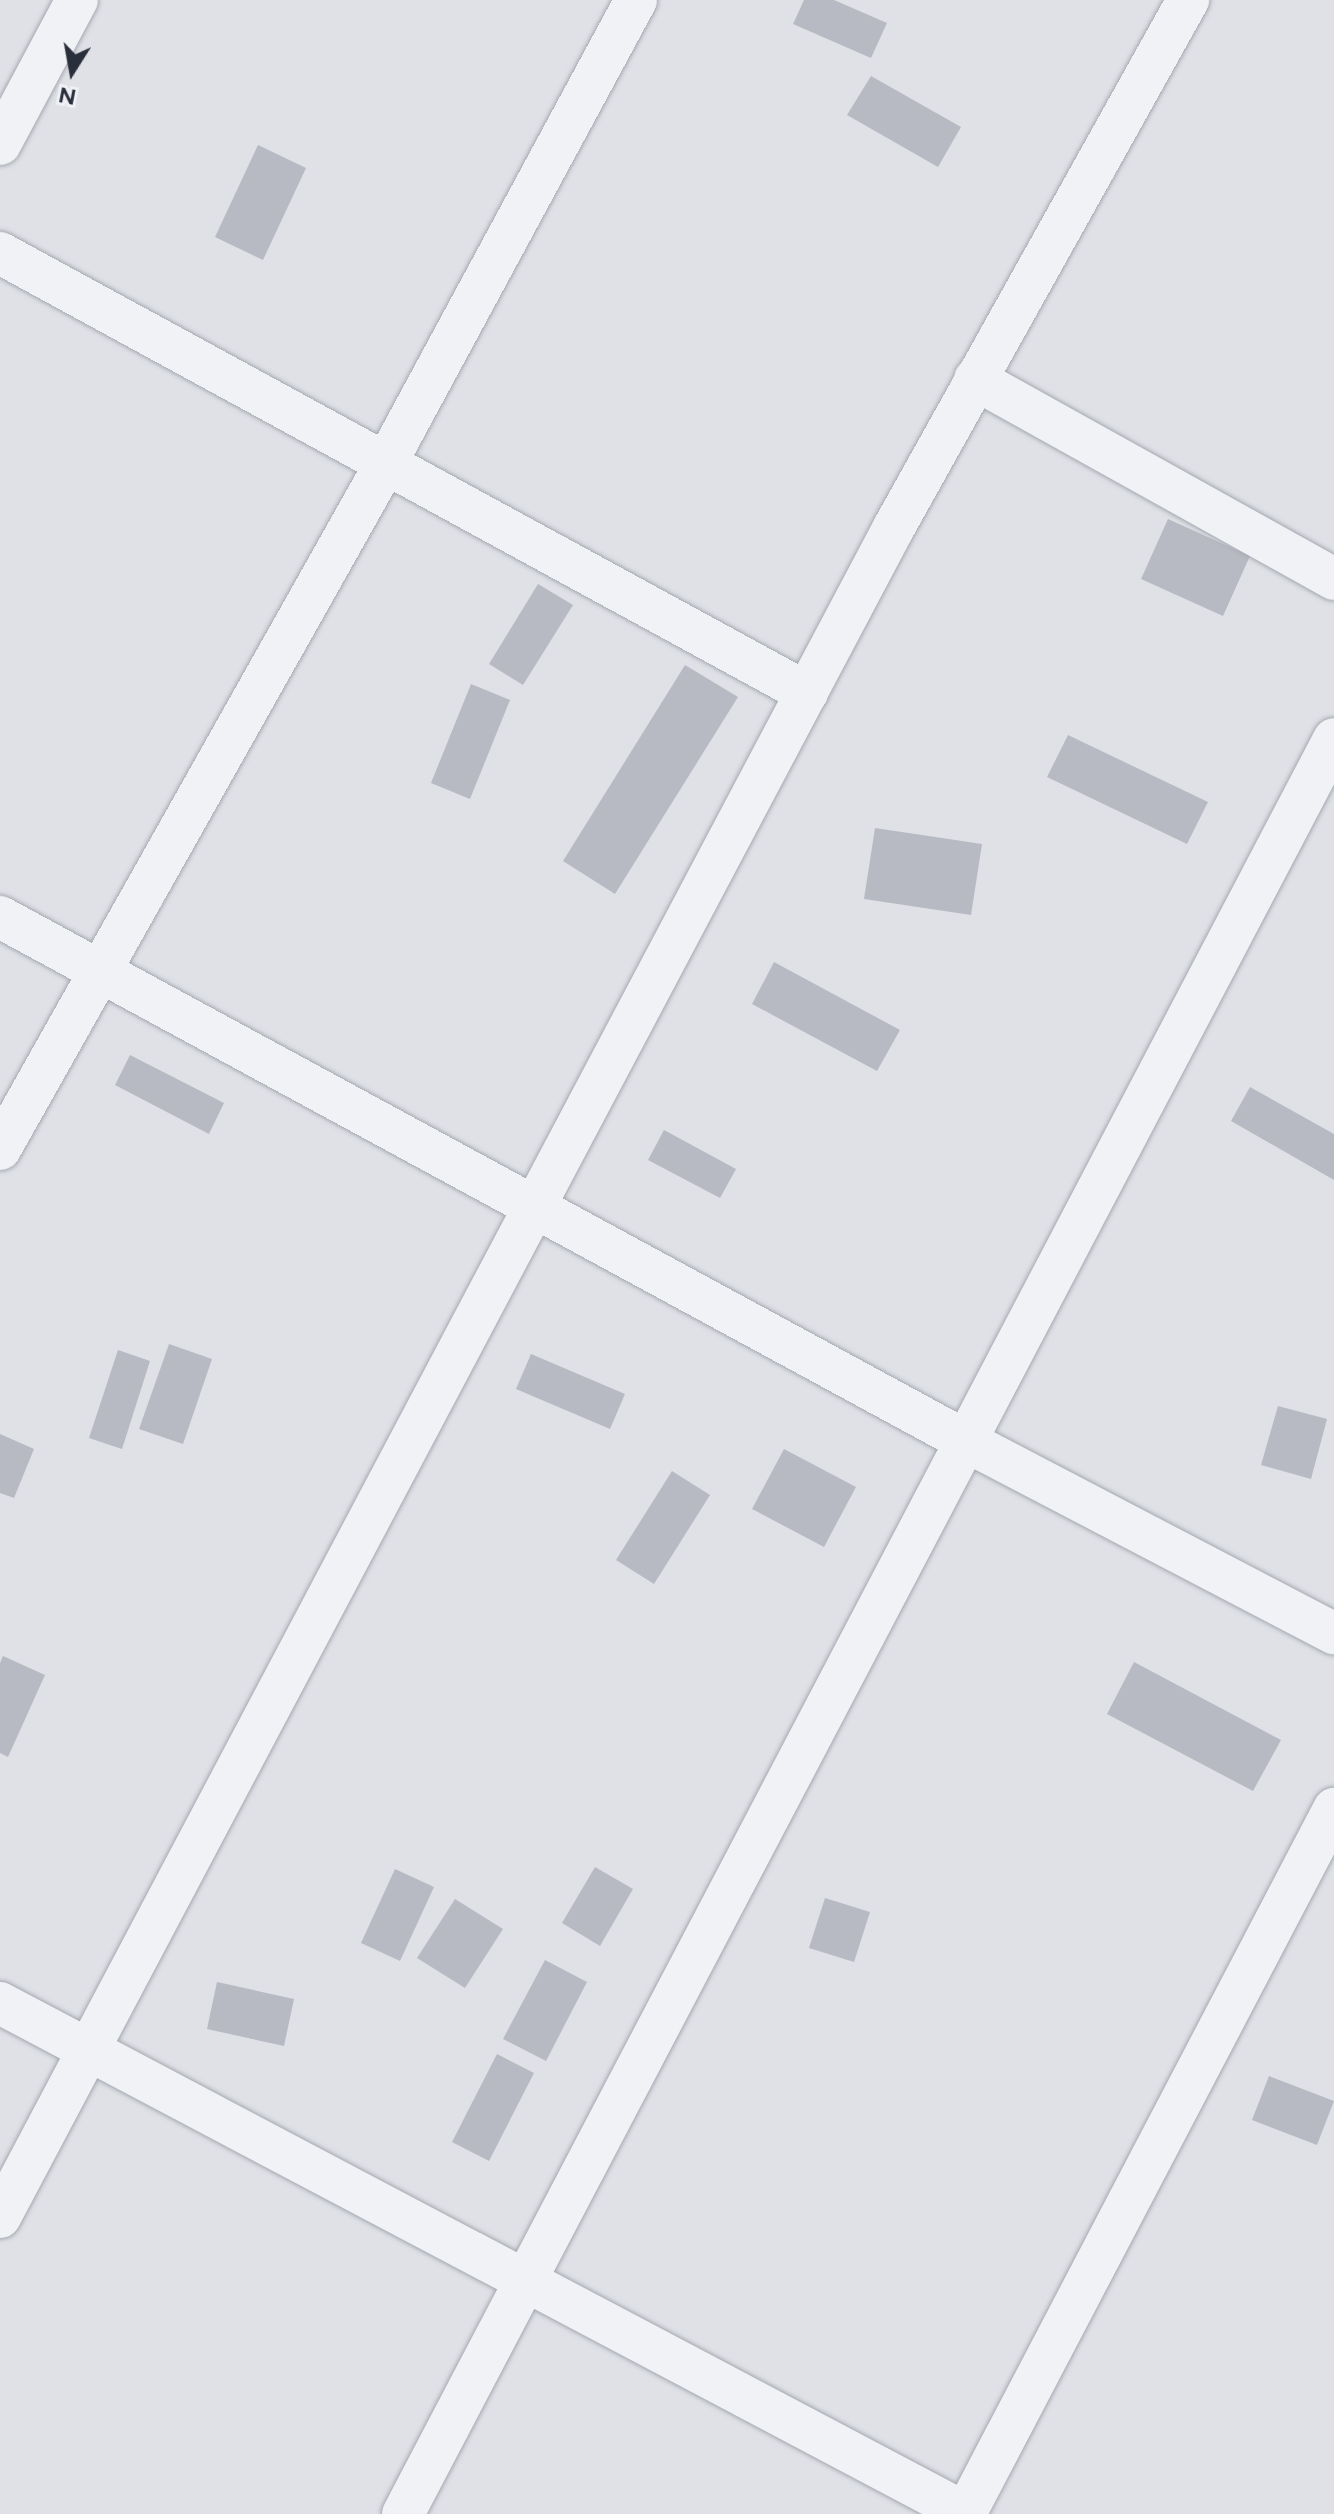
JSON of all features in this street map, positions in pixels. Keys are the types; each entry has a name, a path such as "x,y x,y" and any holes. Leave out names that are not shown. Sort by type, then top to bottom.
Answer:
{"street":[{"path":"0,144 77,0"},
{"path":"0,1149 386,463 636,0"},
{"path":"0,2217 975,379 1188,0"},
{"path":"0,253 807,693"},
{"path":"975,379 1334,579"},
{"path":"403,2514 1334,739"},
{"path":"0,917 966,1441 1334,1633"},
{"path":"0,2003 966,2514 1334,1809"}],"building":[{"path":"804,0 834,0 887,23 871,58 793,24"},
{"path":"871,76 961,127 938,167 847,115"},
{"path":"258,145 306,168 263,260 215,237"},
{"path":"1168,519 1250,556 1223,616 1141,579"},
{"path":"538,584 573,605 523,685 489,664"},
{"path":"685,665 738,697 615,894 563,861"},
{"path":"471,684 510,700 470,799 431,783"},
{"path":"1068,735 1208,802 1187,844 1047,777"},
{"path":"875,828 982,844 971,915 864,899"},
{"path":"774,962 900,1030 877,1071 752,1004"},
{"path":"130,1055 224,1103 209,1134 115,1085"},
{"path":"1250,1087 1334,1134 1334,1180 1231,1121"},
{"path":"664,1130 736,1169 720,1198 648,1160"},
{"path":"169,1344 212,1359 183,1444 139,1429"},
{"path":"118,1350 150,1361 122,1449 89,1438"},
{"path":"531,1354 625,1394 610,1429 516,1389"},
{"path":"1278,1406 1327,1419 1311,1479 1261,1465"},
{"path":"0,1434 34,1449 14,1498 0,1493"},
{"path":"784,1449 856,1487 824,1547 752,1509"},
{"path":"672,1471 710,1495 654,1584 616,1560"},
{"path":"3,1656 45,1675 8,1757 0,1753 0,1663"},
{"path":"1134,1662 1281,1740 1253,1791 1107,1714"},
{"path":"595,1867 633,1889 600,1946 562,1923"},
{"path":"395,1869 434,1887 400,1961 361,1943"},
{"path":"825,1898 870,1912 854,1962 809,1948"},
{"path":"455,1899 503,1929 465,1988 417,1958"},
{"path":"545,1960 587,1982 546,2061 503,2039"},
{"path":"217,1982 294,1999 284,2046 207,2029"},
{"path":"497,2054 534,2073 489,2161 452,2142"},
{"path":"1269,2076 1334,2101 1317,2145 1252,2120"}]}
